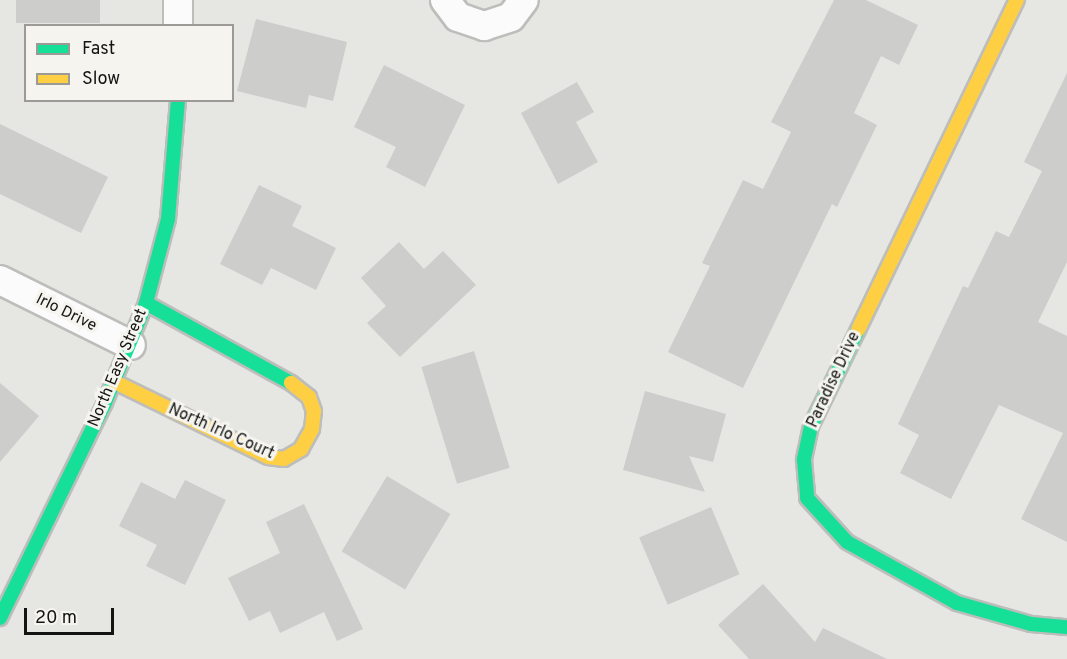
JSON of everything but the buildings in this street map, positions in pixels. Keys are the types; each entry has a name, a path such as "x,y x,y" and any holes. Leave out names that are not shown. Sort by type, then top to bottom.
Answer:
{"street":[{"path":"178,0 178,24"},
{"path":"445,0 458,17 484,26 511,17 524,0"},
{"name":"Paradise Drive","path":"1017,0 811,426 804,470 807,498 847,542 957,603 1031,624 1067,627"},
{"name":"North Easy Street","path":"0,618 115,382 146,303 171,200 178,102"},
{"name":"Irlo Drive","path":"0,280 131,345"},
{"name":"North Irlo Court","path":"115,382 268,457 284,459 301,449 312,429 314,411 309,397 279,375 146,303"}],"traffic: fast":[{"path":"0,618 104,405 146,303 168,219 178,102"},
{"path":"146,303 291,383"},
{"path":"858,330 811,426 804,460 807,498 847,542 957,603 1031,624 1067,627"}],"traffic: slow":[{"path":"858,330 1017,0"},
{"path":"115,382 268,457 284,459 301,449 312,429 314,411 309,397 291,383"}]}
